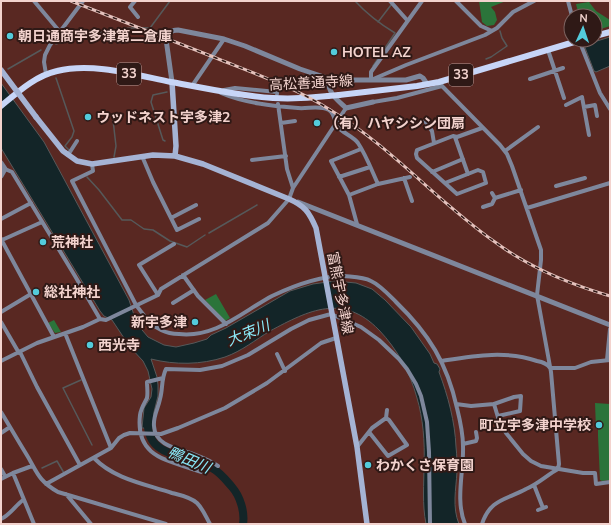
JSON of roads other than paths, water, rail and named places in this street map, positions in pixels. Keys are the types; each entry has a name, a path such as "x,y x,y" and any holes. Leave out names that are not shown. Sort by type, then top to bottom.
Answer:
{"main road":[{"name":"高松善通寺線","path":"1,106 30,83 46,74 64,70 84,68 115,71 220,91 272,98 302,98 427,84 441,84 563,45"},
{"path":"1,70 63,151 77,161 92,164"},
{"path":"172,82 176,156"},
{"name":"富熊宇多津線","path":"92,164 142,156 176,156 203,164 289,199 305,209 316,228 357,447 367,524"}],"street":[{"path":"34,1 60,32"},
{"path":"46,74 44,62 45,55 50,45 83,1"},
{"path":"135,1 130,7 138,17"},
{"path":"390,1 407,20"},
{"path":"371,80 371,72 422,1"},
{"path":"456,1 481,26 492,31"},
{"path":"371,80 492,31 513,12 534,1"},
{"path":"172,82 166,39 169,32 178,30 224,39 327,78 409,80 420,76 424,78 427,84"},
{"path":"192,86 224,39"},
{"path":"583,48 600,93 610,109"},
{"path":"548,50 564,98"},
{"path":"530,79 563,68"},
{"path":"327,78 329,91 346,108"},
{"path":"1,361 37,343 83,327 100,319 106,320 158,295 161,289 268,223 274,218 289,199 293,188 346,108 397,98 441,84 505,151 521,190 541,250 537,296 550,368 558,469"},
{"path":"220,91 234,88 277,92 277,94"},
{"path":"211,89 229,97 241,100 327,109 331,112 336,124 358,142 378,184"},
{"path":"566,105 582,97 589,135"},
{"path":"278,104 290,180 293,188"},
{"path":"584,107 595,105 597,116"},
{"path":"281,123 295,121"},
{"path":"425,121 432,131 434,143"},
{"path":"428,126 433,122"},
{"path":"505,151 538,127"},
{"path":"445,183 478,170 483,172 486,183 457,194 417,158 417,150 482,128"},
{"path":"455,137 468,174"},
{"path":"68,155 77,142"},
{"path":"357,224 349,195 331,160 361,149"},
{"path":"142,156 152,182 177,230 199,219"},
{"path":"252,160 268,156 286,156"},
{"path":"432,172 463,159"},
{"path":"1,162 5,169 12,172 100,319"},
{"path":"92,164 93,171 72,181 136,305 148,320 162,331 170,333 193,334 214,329 226,324 272,296 294,286 325,278 348,276 371,281 410,316 430,341 449,376 456,404 463,444 461,510 465,524"},
{"path":"339,177 370,167"},
{"path":"1,176 5,169"},
{"path":"349,195 378,184 410,177"},
{"path":"404,178 412,201"},
{"path":"556,186 577,178 585,178"},
{"path":"527,208 610,183"},
{"path":"483,207 492,204 495,198 521,190"},
{"path":"492,193 495,198"},
{"path":"289,199 357,224 610,325"},
{"path":"1,219 31,203"},
{"path":"171,218 196,205"},
{"path":"42,222 1,240 54,337"},
{"path":"158,295 139,265 174,244"},
{"path":"183,275 203,302 226,324"},
{"path":"173,303 194,290"},
{"path":"1,312 31,294"},
{"path":"218,466 206,458 168,446 156,434 154,427 155,414 160,399 162,378 166,369 200,370 222,366 248,355 309,320 331,314 370,332 399,359 416,384 421,396 427,422 430,524"},
{"path":"1,322 80,465"},
{"path":"441,361 472,356 508,354 547,364 550,368 575,368 591,362 609,360 610,329"},
{"path":"65,333 111,448"},
{"path":"46,484 111,448 119,438 124,435 161,434 225,408 285,370 322,343 336,338"},
{"path":"277,354 285,370"},
{"path":"162,378 147,382 147,396 140,415 140,434 146,446 160,458 201,472"},
{"path":"456,404 471,406 494,404 521,396 520,411 498,416"},
{"path":"494,404 500,424 523,454 542,466 583,473 595,473 596,484 610,482"},
{"path":"357,447 372,428 386,418 388,410"},
{"path":"1,412 32,466 46,484 58,492 166,524"},
{"path":"369,432 388,456 407,445 386,418"},
{"path":"1,433 10,427"},
{"path":"463,444 476,441 476,432"},
{"path":"94,458 100,464 126,478 196,502 202,509 210,524"},
{"path":"1,469 3,478 32,466"},
{"path":"482,524 485,514 499,500 526,490 558,469"},
{"path":"14,473 23,500 34,524"},
{"path":"534,485 542,509"},
{"path":"66,494 91,524"},
{"path":"1,519 6,517 23,500"}],"water":[{"path":"610,37 610,66 596,72 594,71 585,48 603,48 603,39"},
{"name":"大束川","path":"1,83 44,142 129,300 137,324 148,337 164,345 176,347 207,339 211,335 290,291 313,284 335,281 356,283 372,289 385,300 411,327 430,354 434,363 437,364 440,369 439,372 454,428 457,456 455,505 459,524 426,524 424,502 424,439 421,414 411,379 402,361 386,337 366,319 352,312 339,309 326,309 312,312 284,323 237,352 216,360 197,363 179,363 151,359 157,377 158,396 154,412 153,428 142,428 144,408 151,397 152,389 148,371 143,361 130,347 112,320 104,316 100,311 1,148"}],"waterway":[{"path":"56,44 91,34 114,30 126,28 150,28 170,1"},
{"path":"355,1 364,10 395,33 373,66"},
{"path":"378,22 391,5"},
{"path":"486,59 507,46 500,31"},
{"path":"8,69 41,50"},
{"path":"56,78 74,131 72,137 65,146 69,150"},
{"path":"165,141 163,140 151,102 153,95 167,92"},
{"path":"114,157 116,146 113,120 117,115"},
{"path":"87,177 122,220 131,220 144,229 153,230 170,241 187,247 205,235"},
{"path":"209,233 257,205"},
{"path":"81,380 63,388 92,445"},
{"name":"鴨田川","path":"148,417 149,431 153,441 160,448 169,453 202,463 218,472 225,479 240,499 243,509 243,524"},
{"path":"42,468 57,461 64,473"}],"railway":[{"path":"71,1 261,76 304,95 332,111 375,141 454,210 508,251 550,274 610,296"}],"place":[{"name":"朝日通商宇多津第二倉庫","path":"10,36"},
{"name":"HOTEL AZ","path":"334,52"},
{"name":"ウッドネスト宇多津2","path":"88,117"},
{"name":"（有）ハヤシシン団扇","path":"317,123"},
{"name":"荒神社","path":"43,242"},
{"name":"総社神社","path":"36,292"},
{"name":"新宇多津","path":"195,322"},
{"name":"西光寺","path":"90,345"},
{"name":"町立宇多津中学校","path":"599,425"},
{"name":"わかくさ保育園","path":"368,465"}]}
